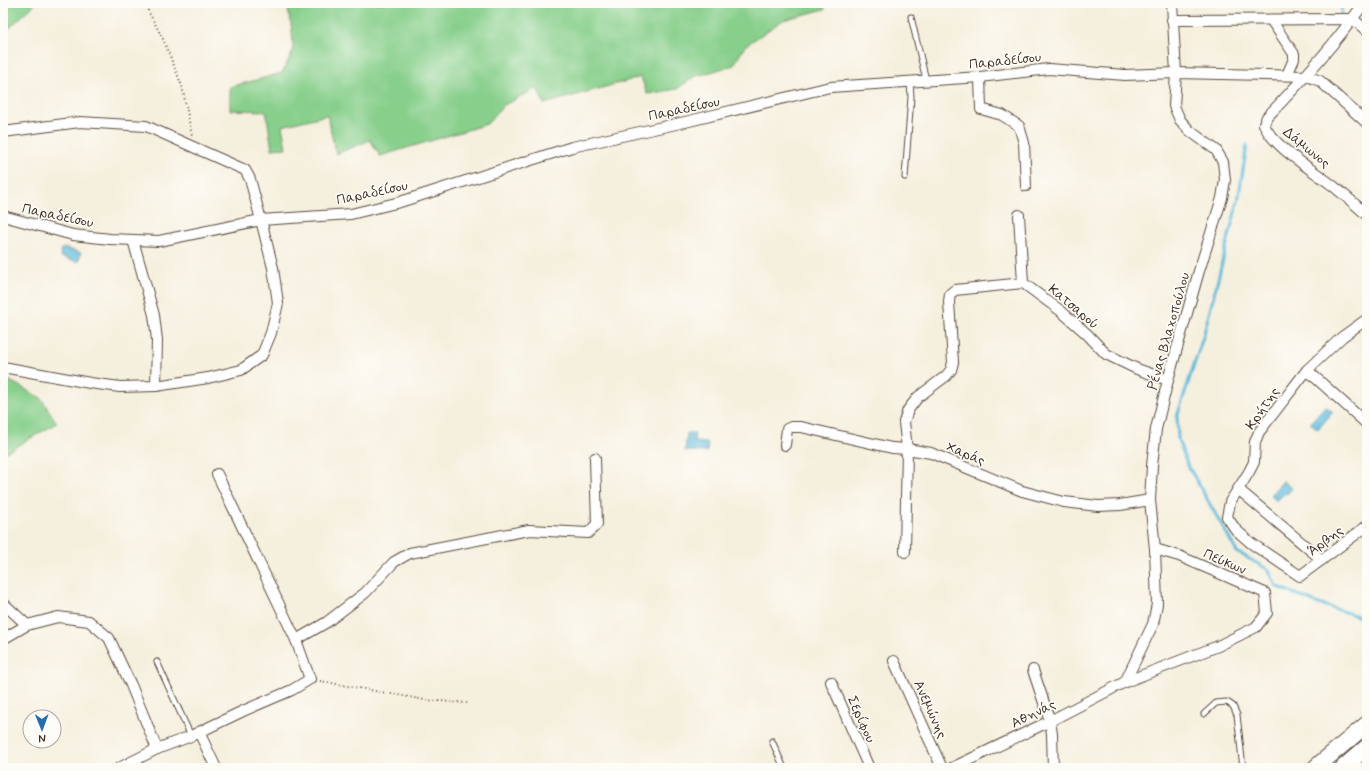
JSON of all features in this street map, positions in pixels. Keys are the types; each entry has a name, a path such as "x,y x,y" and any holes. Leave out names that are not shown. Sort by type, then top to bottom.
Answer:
{"main road":[{"path":"1315,768 1367,724"},
{"path":"1343,768 1367,747"}],"street":[{"name":"Ρένας Βλαχοπούλου","path":"1126,682 1153,624 1157,604 1155,549 1150,500 1156,429 1168,380 1199,271 1222,198 1225,180 1223,162 1216,150 1190,131 1180,120 1174,106 1176,74 1172,3"},
{"path":"1307,76 1364,3"},
{"path":"1172,20 1353,19 1367,31"},
{"path":"1271,20 1294,54 1294,59 1287,75"},
{"name":"Παραδείσου","path":"3,216 73,235 159,241 261,220 351,214 400,202 489,172 572,147 692,121 830,87 980,76 1049,69 1125,75 1176,74 1307,76 1320,81 1367,123"},
{"path":"980,76 981,109 1002,115 1019,126 1024,143 1026,186"},
{"name":"Δάμωνος","path":"1307,76 1267,116 1264,124 1266,131 1282,147 1336,188 1367,215"},
{"path":"3,132 80,122 146,126 246,170 250,179 273,268 278,303 271,333 262,355 241,370 208,378 156,386 120,387 3,366"},
{"path":"905,552 907,449 904,422 908,410 918,397 946,376 951,370 953,362 948,302 950,294 954,290 1023,283 1019,215"},
{"path":"134,240 154,315 157,340 156,386"},
{"name":"Κατσαρού","path":"1023,283 1087,334 1106,354 1136,369 1168,380"},
{"name":"Κρήτης","path":"1300,576 1251,543 1236,530 1227,517 1230,502 1254,462 1255,442 1259,432 1307,370 1342,337 1367,319"},
{"path":"1307,370 1367,424"},
{"name":"Χαράς","path":"785,445 786,429 791,426 801,427 892,448 930,453 1022,491 1064,502 1098,506 1120,505 1150,500"},
{"path":"296,640 327,622 365,593 394,562 410,553 529,530 588,533 597,524 594,458"},
{"path":"119,768 157,749 195,734 242,711 292,690 310,679 296,640 217,474"},
{"path":"1238,489 1322,560"},
{"name":"Άρβης","path":"1300,576 1367,526"},
{"name":"Πεύκων","path":"1155,549 1179,556 1265,593 1267,613"},
{"path":"3,602 27,625"},
{"name":"Αθηνάς","path":"952,768 1050,721 1126,682 1218,646 1256,627 1267,613"},
{"path":"3,639 27,625 58,617 89,621 110,638 157,749"},
{"name":"Ανεμώνης","path":"894,661 942,768"},
{"path":"1033,670 1050,721 1053,768"},
{"name":"Σερίφου","path":"831,682 869,768"},
{"path":"195,734 216,768"}],"lane":[{"path":"910,17 925,71 926,80"},
{"path":"905,177 911,97 910,81"},
{"path":"157,662 195,734"},
{"path":"1204,714 1216,703 1226,702 1233,706 1237,715 1243,768"},
{"path":"772,741 784,768"}],"path":[{"path":"144,3 163,39 182,86 194,147"},
{"path":"310,679 425,700 467,702"}],"green space":[{"path":"3,3 36,3 3,34"},
{"path":"284,3 824,3 825,9 783,20 745,46 734,65 694,77 677,89 647,94 641,77 544,104 537,88 504,105 487,124 380,156 370,140 336,154 327,115 282,126 286,148 272,149 266,111 230,110 230,87 282,73 293,51 292,30 287,5"},
{"path":"3,377 41,398 57,423 3,454"}],"water":[{"path":"65,248 81,253 78,262 61,257 61,249"},
{"path":"1325,406 1333,412 1318,429 1310,423"},
{"path":"687,433 695,433 694,442 708,443 707,452 685,451"},
{"path":"1283,481 1292,488 1287,494 1285,493 1277,501 1270,495"}],"waterway":[{"path":"1341,15 1342,3"},
{"path":"1247,145 1238,201 1203,337 1177,417 1178,439 1187,464 1237,552 1269,570 1276,586 1316,603 1367,619"}]}
